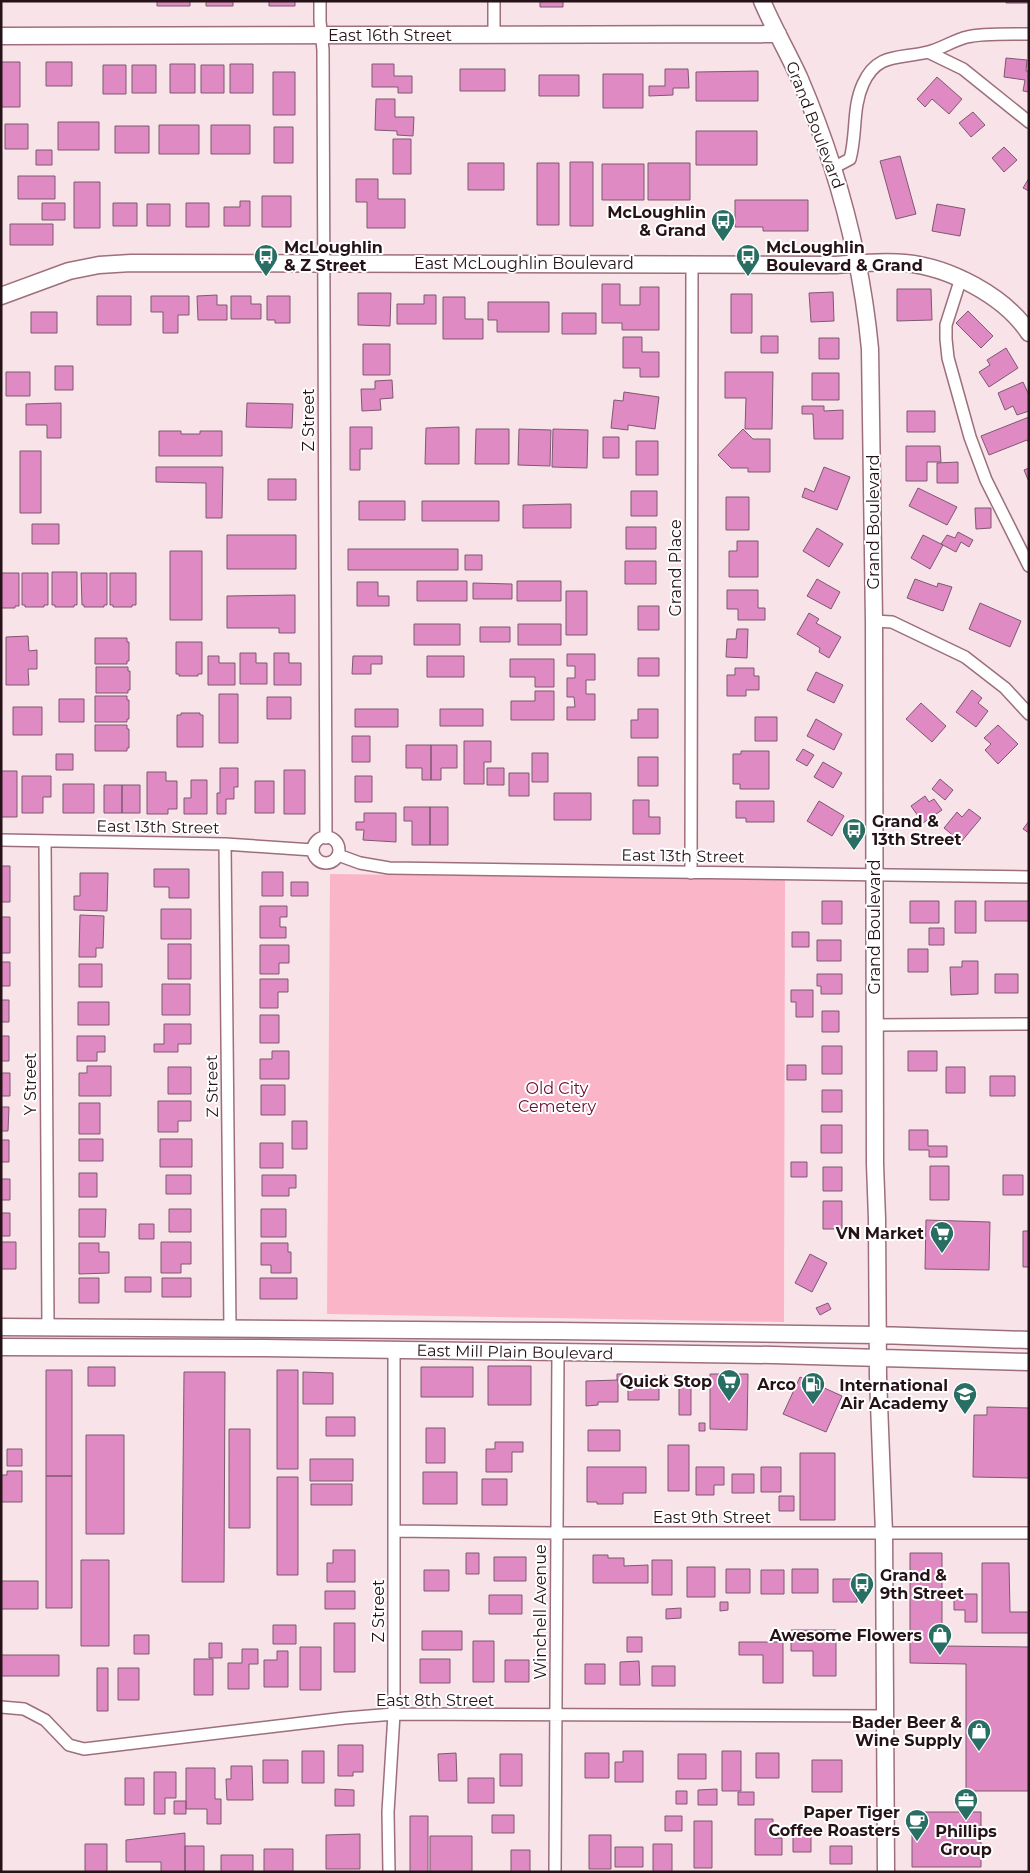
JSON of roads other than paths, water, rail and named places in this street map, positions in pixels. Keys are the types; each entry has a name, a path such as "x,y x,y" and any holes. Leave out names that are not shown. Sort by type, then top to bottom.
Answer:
{"main road":[{"name":"Grand Boulevard","path":"762,1 806,94 846,210 859,264 866,308 871,378 874,621 874,1025 878,1357 884,1533 886,1872"},
{"name":"East 16th Street","path":"1,36 778,34"},
{"name":"East McLoughlin Boulevard","path":"1,296 69,271 99,265 131,263 905,263 925,266 961,278 999,302 1015,316 1029,333"},
{"name":"East Mill Plain Boulevard","path":"1,1327 878,1335 1029,1340"},
{"name":"East Mill Plain Boulevard","path":"1,1347 394,1349 878,1357 1029,1362"}],"street":[{"name":"Z Street","path":"320,1 324,50 323,264 326,838"},
{"path":"494,1 494,35"},
{"path":"833,168 850,159 854,145 857,102 863,82 876,64 894,56 928,52 968,36 1029,34"},
{"path":"928,52 963,69 1029,122"},
{"name":"Grand Place","path":"691,873 692,263"},
{"path":"961,278 946,325 948,358 970,437 986,480 1029,566"},
{"path":"874,621 892,622 965,657 1005,688 1029,714"},
{"path":"326,838 336,843 338,855 333,861 324,863 317,859 313,850 317,842 326,838"},
{"name":"East 13th Street","path":"1,840 226,844 313,850"},
{"name":"Y Street","path":"44,841 48,1328"},
{"name":"Z Street","path":"226,844 230,1328"},
{"name":"East 13th Street","path":"338,855 360,863 389,868 1029,877"},
{"path":"874,1025 1029,1024"},
{"name":"Z Street","path":"389,1872 388,1812 394,1714 394,1349"},
{"name":"Winchell Avenue","path":"555,1872 558,1353"},
{"name":"East 9th Street","path":"395,1531 1029,1533"},
{"name":"East 8th Street","path":"1,1707 24,1709 45,1720 69,1745 84,1749 345,1718 394,1714 885,1716"}],"place":[{"name":"McLoughlin & Grand","path":"723,242"},
{"name":"McLoughlin & Z Street","path":"266,277"},
{"name":"McLoughlin Boulevard & Grand","path":"748,277"},
{"name":"Grand & 13th Street","path":"854,851"},
{"name":"VN Market","path":"942,1254"},
{"name":"Quick Stop","path":"729,1402"},
{"name":"Arco","path":"813,1405"},
{"name":"International Air Academy","path":"965,1415"},
{"name":"Grand & 9th Street","path":"862,1605"},
{"name":"Awesome Flowers","path":"940,1656"},
{"name":"Bader Beer & Wine Supply","path":"979,1752"},
{"name":"Phillips Group","path":"966,1821"},
{"name":"Paper Tiger Coffee Roasters","path":"917,1842"}],"park label":[{"name":"Old City Cemetery","path":"557,1097"}]}
